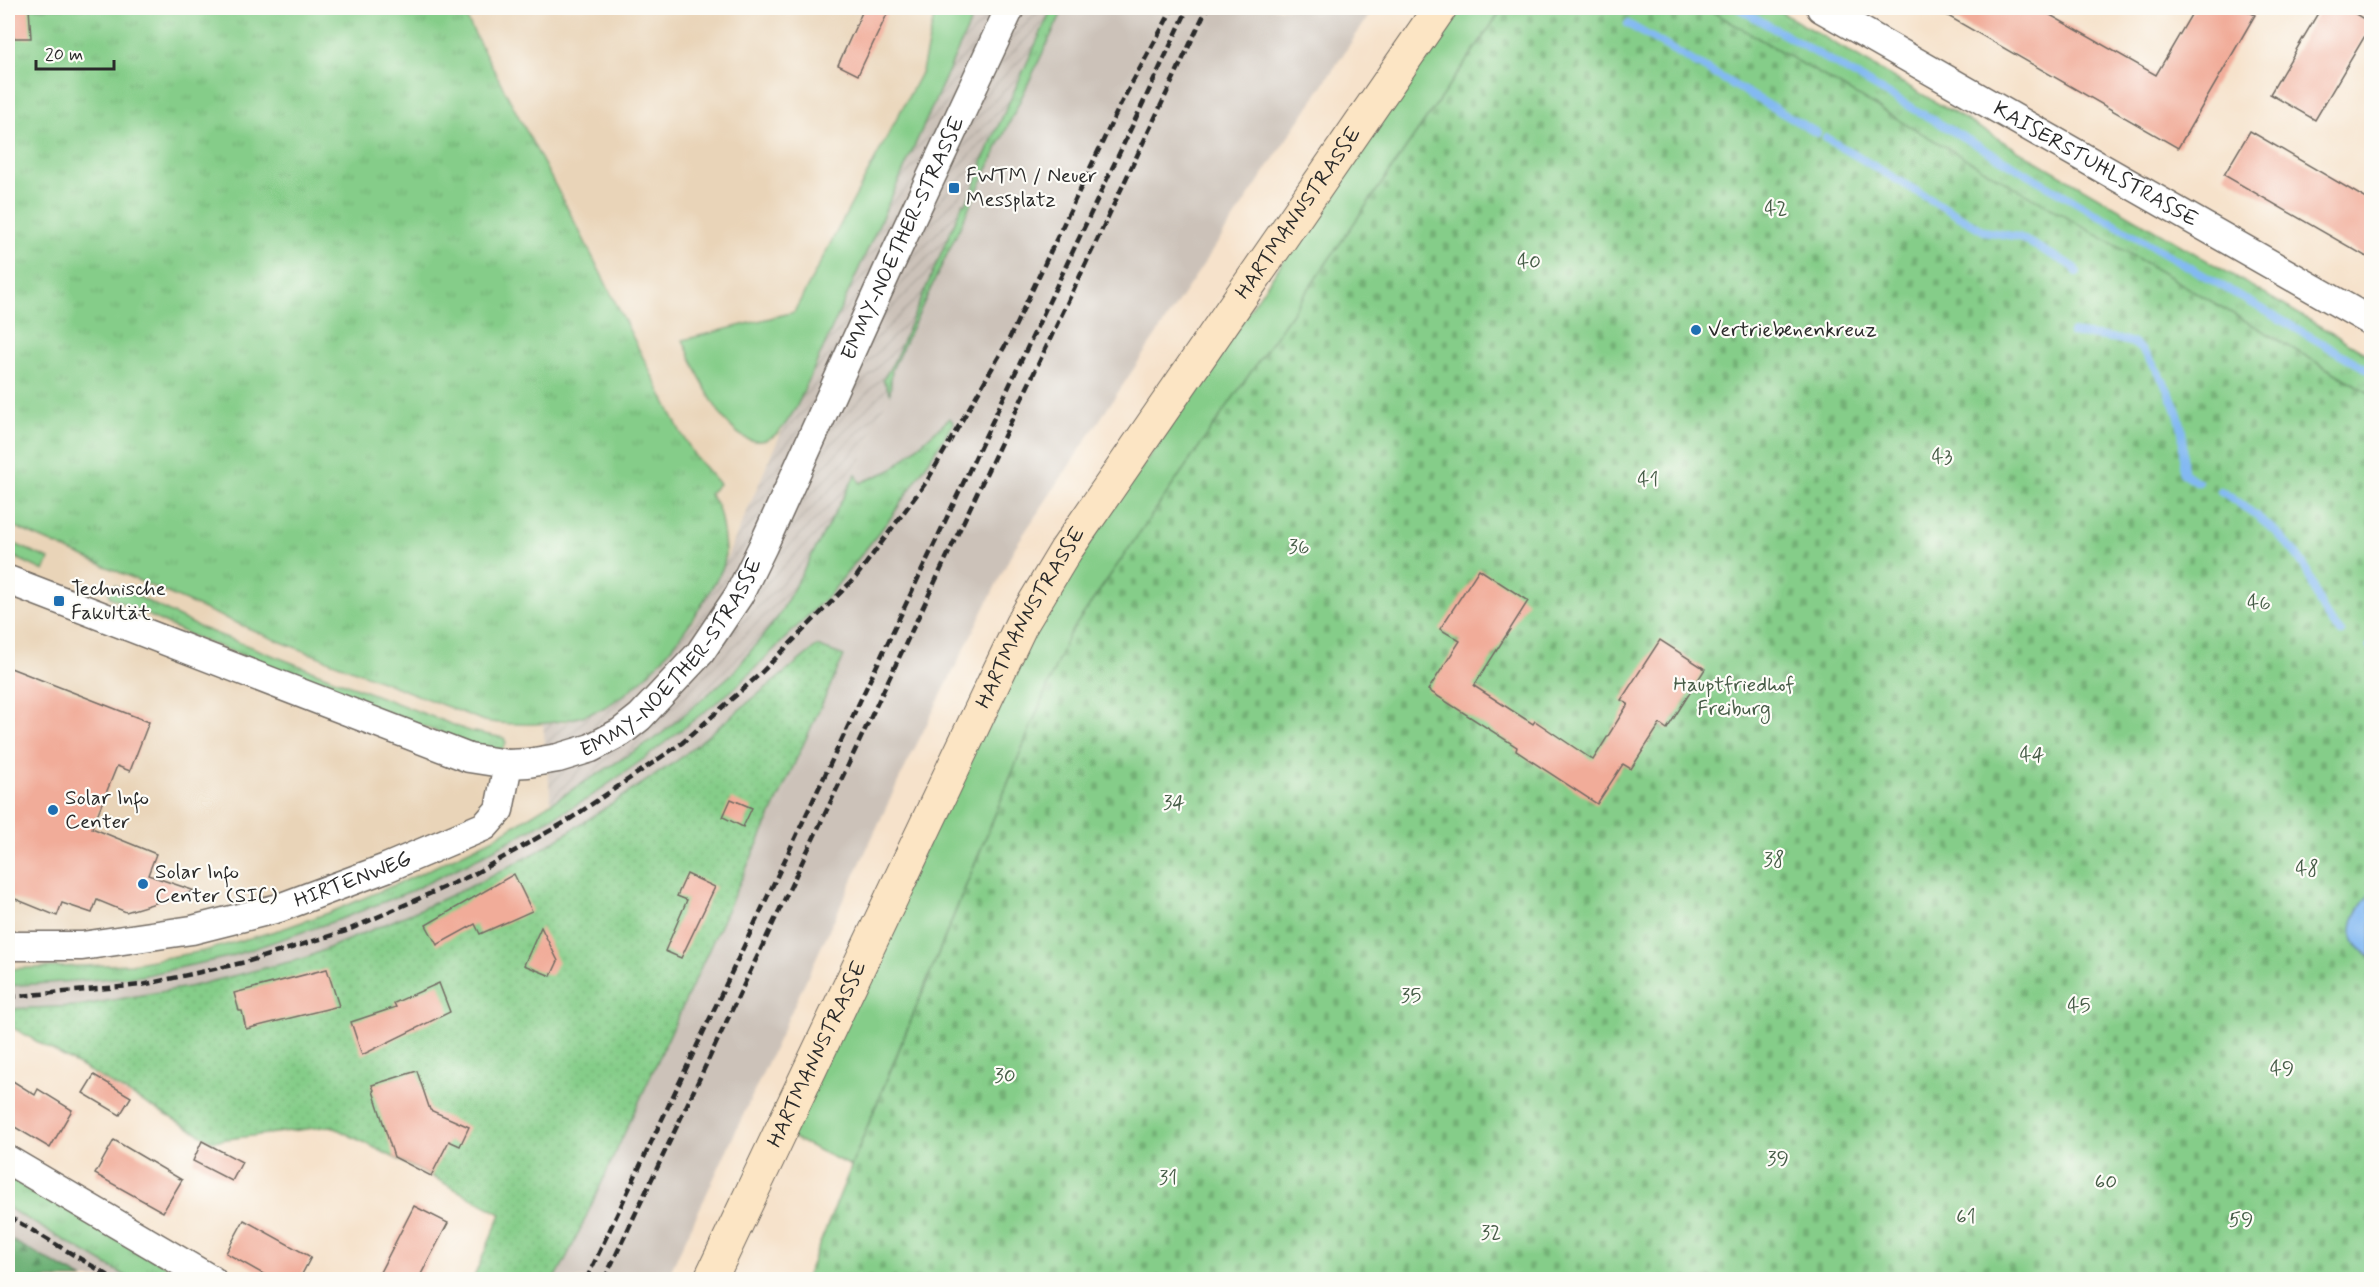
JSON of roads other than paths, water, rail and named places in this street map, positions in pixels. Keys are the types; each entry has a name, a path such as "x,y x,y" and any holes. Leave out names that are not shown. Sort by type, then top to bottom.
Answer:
{"street":[{"name":"EMMY-NOETHER-STRASSE","path":"8,580 469,758 508,764 558,758 591,748 621,732 656,703 700,653 739,595 764,546 889,267 1010,8"},
{"name":"HARTMANNSTRASSE","path":"710,1280 1021,625 1066,550 1440,8"},
{"name":"KAISERSTUHLSTRASSE","path":"1821,8 2372,322"},
{"name":"HIRTENWEG","path":"8,946 82,946 181,932 279,908 386,868 485,826 499,810 508,764"},
{"path":"8,1160 212,1280"}],"water":[{"path":"2371,893 2371,956 2361,950 2355,942 2352,926 2359,909"}],"waterway":[{"path":"1738,8 2372,372"},
{"path":"1628,24 1817,133"},
{"path":"8,35 8,121"},
{"path":"1826,138 1984,231 2019,237 2074,267 2077,273"},
{"path":"2072,333 2126,341 2140,349 2148,358 2164,382 2180,421 2183,473 2198,482"},
{"path":"2221,491 2266,524 2295,553 2308,573 2326,615 2341,632"}],"railway":[{"path":"8,997 142,985 246,962 346,931 474,874 567,821 682,743 760,674 856,577 927,481 1009,339 1121,103 1173,8"},
{"path":"586,1280 1188,8"},
{"path":"604,1280 1207,8"},
{"path":"8,1216 116,1280"}],"place":[{"name":"FWTM / Neuer Messplatz","path":"954,188"},
{"name":"Vertriebenenkreuz","path":"1696,330"},
{"name":"Technische Fakultät","path":"59,601"},
{"name":"Solar Info Center","path":"53,810"},
{"name":"Solar Info Center (SIC)","path":"143,884"}],"park label":[{"name":"42","path":"1776,209"},
{"name":"40","path":"1529,262"},
{"name":"43","path":"1942,457"},
{"name":"41","path":"1648,480"},
{"name":"36","path":"1299,547"},
{"name":"46","path":"2259,603"},
{"name":"Hauptfriedhof Freiburg","path":"1734,697"},
{"name":"44","path":"2032,755"},
{"name":"34","path":"1174,803"},
{"name":"38","path":"1774,860"},
{"name":"48","path":"2307,869"},
{"name":"35","path":"1411,996"},
{"name":"45","path":"2079,1006"},
{"name":"49","path":"2282,1069"},
{"name":"30","path":"1005,1076"},
{"name":"39","path":"1778,1159"},
{"name":"31","path":"1168,1178"},
{"name":"60","path":"2106,1182"},
{"name":"61","path":"1966,1217"},
{"name":"59","path":"2241,1220"},
{"name":"32","path":"1491,1233"}]}
